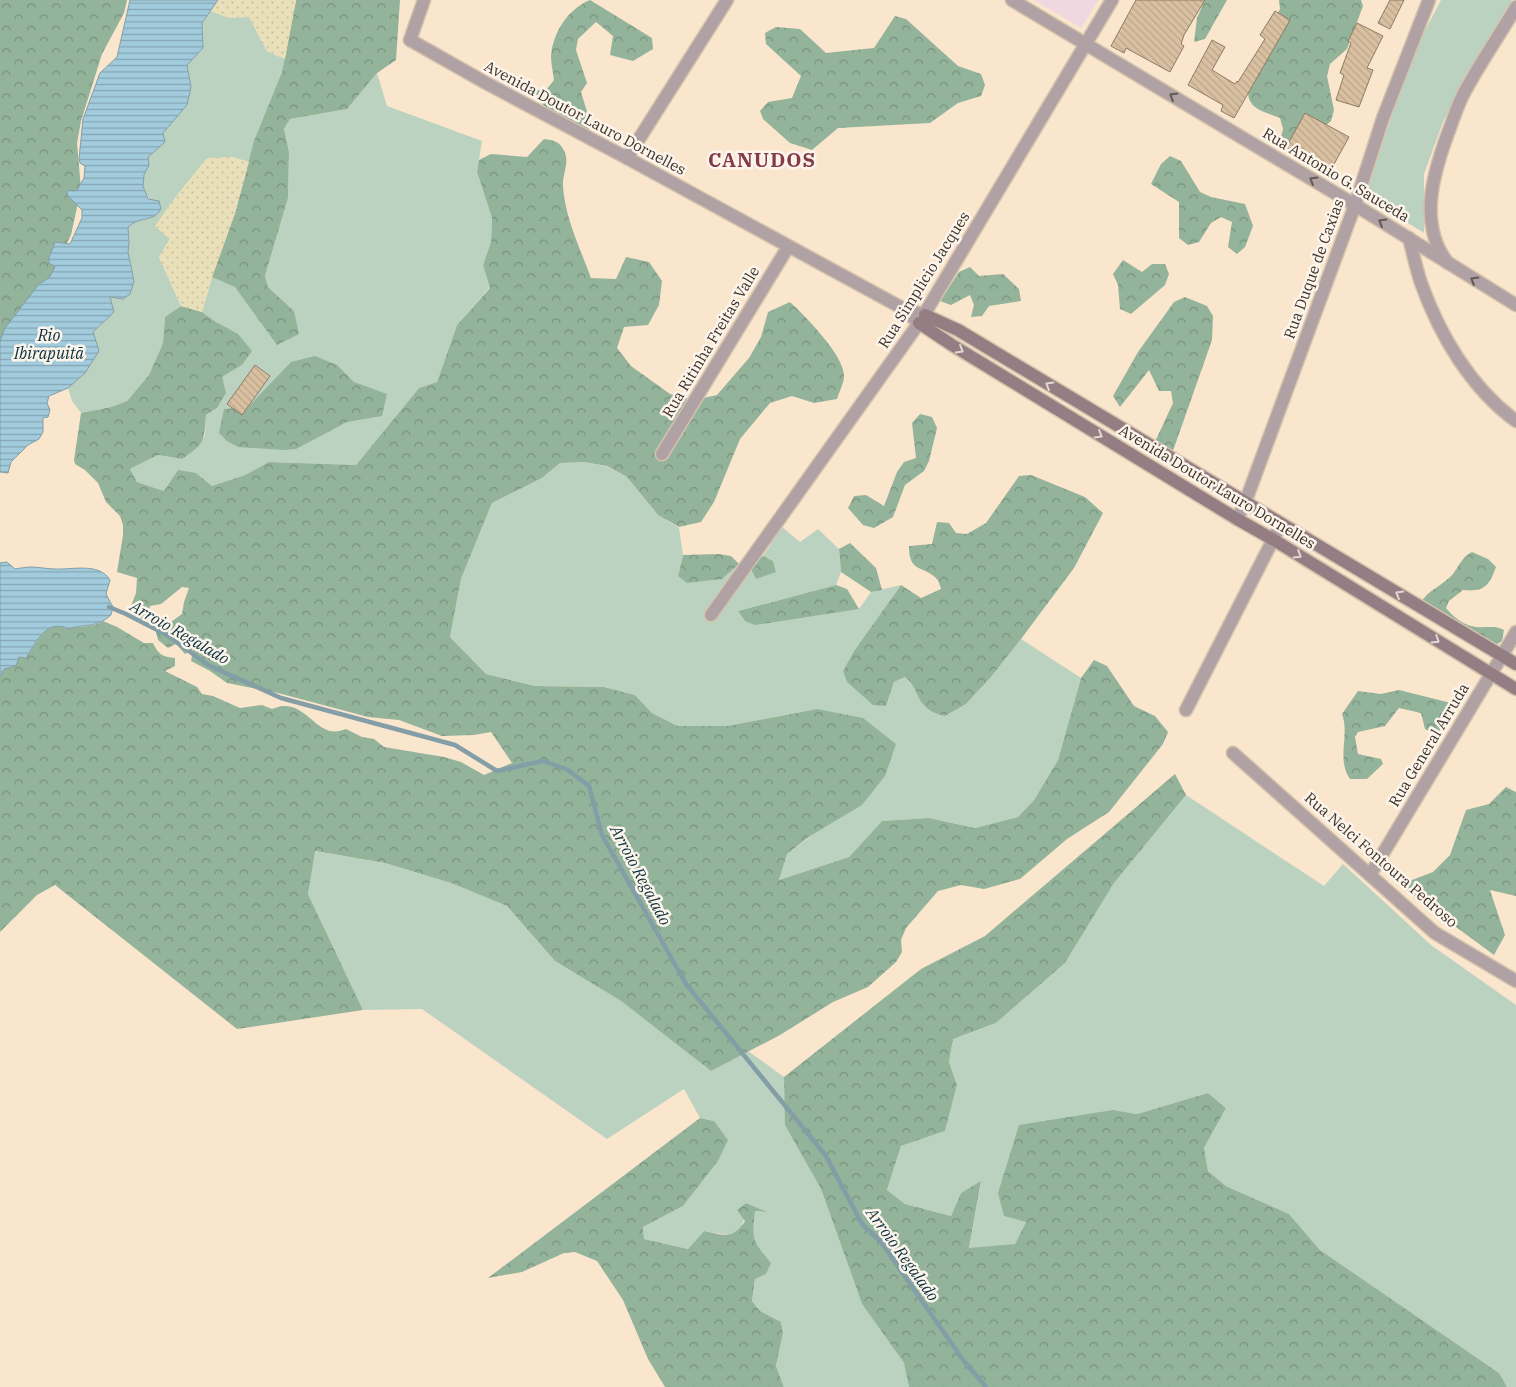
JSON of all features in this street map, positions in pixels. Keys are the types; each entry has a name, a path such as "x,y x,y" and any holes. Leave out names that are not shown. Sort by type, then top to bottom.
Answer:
{"main road":[{"name":"Avenida Doutor Lauro Dornelles","path":"922,319 958,330 1516,664"},
{"name":"Avenida Doutor Lauro Dornelles","path":"922,319 952,345 1516,689"}],"street":[{"name":"Avenida Doutor Lauro Dornelles","path":"424,0 410,40 922,319"},
{"path":"627,158 727,0"},
{"name":"Rua Antonio G. Sauceda","path":"1012,0 1409,238 1422,283 1441,329 1481,389 1516,421"},
{"name":"Rua Simplicio Jacques","path":"711,615 922,319 1112,0"},
{"name":"Rua Duque de Caxias","path":"1236,519 1245,502 1354,205 1383,118 1429,0"},
{"path":"1449,264 1440,253 1435,242 1431,215 1431,191 1440,154 1463,94 1516,7"},
{"path":"1409,238 1516,305"},
{"name":"Rua Ritinha Freitas Valle","path":"662,454 788,246"},
{"path":"1186,710 1281,524"},
{"name":"Rua General Arruda","path":"1370,875 1516,632"},
{"name":"Rua Nelci Fontoura Pedroso","path":"1233,753 1435,932 1516,980"}],"shaded area":[{"path":"1034,0 1098,0 1081,28"}],"green space":[{"path":"0,0 127,0 124,13 102,54 81,121 77,143 81,189 71,235 50,277 0,348"},
{"path":"296,0 400,0 396,60 377,73 347,109 290,119 284,129 289,152 288,198 265,276 268,287 294,311 299,334 277,345 235,287 212,277 235,213 254,141 282,72"},
{"path":"590,0 652,38 653,49 633,61 610,55 613,36 596,22 578,39 576,50 587,83 581,92 591,125 586,135 570,127 549,111 534,90 546,90 554,80 551,56 558,30 575,9"},
{"path":"1205,0 1227,0 1205,39 1194,42 1197,18"},
{"path":"1279,0 1361,0 1363,6 1347,49 1330,64 1327,76 1334,110 1331,121 1314,136 1292,144 1280,141 1283,129 1280,118 1264,112 1252,104 1248,92 1249,81 1258,55 1280,9"},
{"path":"1441,0 1512,0 1470,69 1443,122 1424,174 1424,233 1365,196 1411,57"},
{"path":"211,11 229,18 249,16 267,51 285,59 278,85 257,136 249,162 232,157 156,227 170,239 159,257 181,306 165,317 163,343 149,375 127,401 111,407 81,413 72,401 68,388 85,373 93,332 114,312 110,297 123,299 130,294 134,281 128,252 128,227 133,223 154,216 161,209 149,199 143,187 148,157 165,142 163,133 187,105 191,87 187,65 203,48 202,23"},
{"path":"895,16 906,19 958,66 981,74 985,85 981,96 958,103 930,123 838,128 812,150 790,143 763,119 760,111 768,102 792,98 801,76 766,44 765,33 776,27 800,29 826,53 874,48"},
{"path":"377,73 387,106 482,141 477,172 492,218 491,242 483,265 490,287 457,325 437,382 419,388 356,465 270,462 245,475 212,486 196,473 164,491 137,482 130,469 158,455 182,459 205,436 206,415 217,408 222,377 242,365 216,322 202,312 212,277 235,286 277,344 294,311 268,287 265,276 288,198 289,152 284,129 290,119 347,109"},
{"path":"544,139 557,143 565,154 564,198 574,233 591,278 616,279 626,257 649,262 662,281 659,305 648,325 624,327 617,348 631,366 670,394 694,400 717,395 749,358 761,337 768,312 790,302 814,326 831,347 842,367 844,379 837,399 814,403 792,396 770,403 740,439 714,502 701,522 679,527 658,515 627,477 607,466 584,462 560,463 542,478 492,503 461,579 450,637 486,674 535,686 604,687 635,695 652,713 678,726 727,726 817,709 863,718 896,744 885,776 862,805 810,836 787,854 779,880 849,857 882,821 929,818 975,828 1018,817 1034,800 1058,760 1081,678 1094,660 1107,666 1134,706 1155,716 1168,732 1163,744 1109,812 1067,839 1020,879 984,889 961,885 938,891 906,928 901,940 902,952 896,962 868,987 833,1002 780,1035 711,1071 621,1001 555,961 507,906 451,883 385,863 315,851 308,894 363,1010 237,1029 55,885 37,895 0,932 0,677 4,669 19,657 26,658 43,633 54,627 61,626 69,629 95,625 103,621 117,627 144,643 153,643 164,656 175,658 175,666 165,671 197,687 202,694 213,696 240,708 262,705 272,709 282,706 292,707 328,730 346,729 362,737 374,739 384,747 444,757 461,762 484,775 512,763 491,732 474,735 442,736 399,720 368,717 278,693 227,683 191,661 193,650 185,654 176,644 168,648 158,640 156,632 161,621 171,622 182,614 189,588 182,587 161,604 150,606 146,620 134,616 131,606 136,593 137,578 117,572 123,535 123,525 120,516 106,502 98,483 85,470 75,464 74,460 81,413 111,407 127,401 149,375 163,343 165,317 181,306 202,312 238,334 252,351 242,365 222,377 226,393 217,408 206,415 204,437 199,445 182,459 158,455 130,469 137,482 164,491 178,470 196,473 212,486 245,475 269,462 356,465 419,388 437,382 457,325 490,288 483,265 491,242 492,218 477,172 479,160 491,154 527,157"},
{"path":"1170,156 1181,161 1200,192 1211,197 1245,204 1253,226 1245,247 1237,254 1228,247 1232,222 1221,217 1211,223 1199,242 1188,245 1179,238 1179,202 1151,184 1161,164"},
{"path":"1123,260 1142,272 1152,264 1165,264 1169,274 1165,285 1131,314 1120,309 1118,285 1113,274"},
{"path":"970,267 979,276 1003,274 1019,289 1021,301 989,306 982,316 971,317 974,305 970,295 951,305 940,301 959,272"},
{"path":"1185,297 1207,306 1213,316 1212,340 1169,458 1154,444 1173,403 1171,391 1159,391 1149,370 1120,407 1113,396 1138,352 1174,302"},
{"path":"315,356 337,365 354,382 387,394 382,416 347,422 296,449 238,447 227,441 219,433 224,409 248,407 291,362"},
{"path":"920,414 932,417 937,428 929,461 924,471 905,485 893,517 874,528 863,525 848,508 854,496 866,495 884,506 897,472 904,462 916,458 912,423"},
{"path":"584,462 606,466 627,477 658,515 679,528 683,555 678,576 722,579 739,564 776,572 773,561 763,556 782,527 800,542 818,529 839,549 841,572 836,585 738,611 745,621 859,609 871,592 901,585 854,651 843,671 886,706 894,682 905,677 914,685 924,705 945,716 966,704 991,677 1021,639 1081,678 1058,760 1034,800 1018,817 975,828 929,818 882,821 849,857 779,880 787,854 810,837 817,709 727,726 678,726 652,713 635,695 604,687 535,686 486,674 450,637 461,579 492,503 542,478 560,463"},
{"path":"1031,475 1085,497 1103,513 1074,568 991,677 966,704 945,716 933,712 923,704 912,684 905,677 894,682 886,706 873,705 847,682 843,671 854,651 901,585 921,598 941,589 936,578 914,565 911,561 909,546 932,544 937,522 949,523 956,533 967,534 986,523 1019,476"},
{"path":"850,543 876,568 882,590 871,592 841,572 839,549"},
{"path":"1472,552 1488,559 1496,567 1491,579 1488,584 1480,589 1463,590 1449,601 1446,608 1456,618 1468,625 1504,630 1502,641 1493,647 1420,604 1427,595 1453,574 1463,559"},
{"path":"719,554 731,556 739,564 722,579 687,583 678,576 683,555"},
{"path":"763,556 773,561 776,572 756,579 749,565"},
{"path":"836,585 847,589 859,609 755,625 745,621 738,611"},
{"path":"1399,690 1451,703 1454,708 1448,724 1435,735 1425,729 1421,713 1399,708 1385,726 1358,732 1355,737 1358,754 1381,759 1383,764 1367,779 1350,779 1346,771 1343,755 1345,730 1342,714 1358,691 1381,694"},
{"path":"1175,774 1186,795 1114,883 1065,963 996,1023 953,1039 949,1062 957,1085 945,1131 901,1146 887,1190 905,1204 951,1216 961,1193 981,1181 969,1248 1015,1244 1026,1222 1004,1216 998,1193 1019,1125 1113,1110 1137,1114 1208,1093 1226,1108 1204,1148 1208,1171 1226,1186 1289,1214 1320,1250 1499,1373 1507,1387 909,1387 904,1363 862,1304 821,1189 785,1125 784,1077 921,969 985,936"},
{"path":"1506,787 1516,792 1516,896 1490,890 1505,935 1494,955 1399,885 1433,872 1450,855 1466,810 1489,804"},
{"path":"1186,795 1324,886 1343,864 1431,945 1516,1005 1516,1387 1507,1387 1499,1373 1320,1250 1289,1214 1226,1186 1208,1171 1204,1148 1226,1108 1208,1093 1137,1114 1113,1110 1026,1222 1015,1244 969,1249 981,1182 961,1193 951,1216 905,1204 887,1190 901,1146 945,1131 957,1085 949,1062 953,1039 996,1023 1065,963 1114,883"},
{"path":"314,851 385,863 451,883 507,906 555,961 621,1001 711,1071 748,1051 784,1077 786,1125 821,1189 862,1304 904,1363 910,1387 784,1387 776,1366 783,1333 781,1322 760,1311 752,1301 755,1279 766,1274 753,1234 755,1211 765,1212 746,1203 743,1223 736,1232 723,1234 704,1231 688,1249 644,1239 643,1227 683,1206 718,1161 714,1121 700,1118 684,1089 607,1139 422,1009 363,1010 308,894"},
{"path":"700,1118 714,1121 728,1140 718,1161 683,1206 643,1227 644,1239 688,1249 704,1231 727,1235 736,1231 745,1221 737,1210 746,1203 767,1212 755,1211 754,1235 760,1249 771,1263 766,1274 755,1279 752,1301 760,1311 781,1322 783,1333 776,1366 784,1387 665,1387 648,1359 623,1300 597,1261 575,1252 564,1253 522,1272 488,1278"}],"sand":[{"path":"218,0 296,0 285,59 267,51 249,17 229,18 211,11"},
{"path":"232,157 249,162 235,213 212,277 202,312 181,306 159,257 170,239 155,226 207,158"}],"water":[{"name":"Rio Ibirapuitã","path":"130,0 218,0 202,23 203,48 187,65 191,87 187,105 163,133 165,142 148,157 149,165 144,175 143,186 148,199 159,201 161,209 154,216 133,223 128,227 128,252 134,281 130,294 123,299 110,297 114,312 93,332 99,351 85,373 68,388 49,396 47,403 50,410 48,417 43,418 43,432 39,439 28,445 11,462 8,473 0,472 0,341 5,328 39,284 49,278 55,267 49,263 49,258 55,242 70,244 82,218 82,210 68,196 67,192 69,190 77,190 84,178 85,166 80,163 79,159 83,119 100,73 117,57"},
{"path":"7,562 15,569 31,567 55,569 85,568 105,574 110,580 106,594 113,607 111,615 95,624 69,629 61,626 48,629 38,639 26,658 19,657 16,666 4,669 0,677 0,563"}],"building":[{"path":"1136,0 1205,0 1184,35 1181,44 1184,46 1170,72 1126,48 1124,53 1111,46"},
{"path":"1390,0 1404,0 1390,29 1378,23"},
{"path":"1275,11 1290,20 1234,118 1221,111 1223,105 1188,85 1212,40 1225,47 1212,70 1235,84 1238,82 1265,39 1260,35"},
{"path":"1357,23 1383,36 1367,68 1373,70 1359,107 1336,100 1344,75 1340,73 1351,43 1348,41"},
{"path":"1305,113 1349,137 1328,175 1284,151"},
{"path":"255,365 270,376 242,415 227,404"}],"waterway":[{"name":"Arroio Regalado","path":"109,607 167,635 208,665 281,698 455,745 497,771 543,761 568,770 589,786 602,835 686,984 826,1156 862,1224 881,1242 963,1360 986,1387"}],"district":[{"name":"CANUDOS","path":"762,160"}]}
